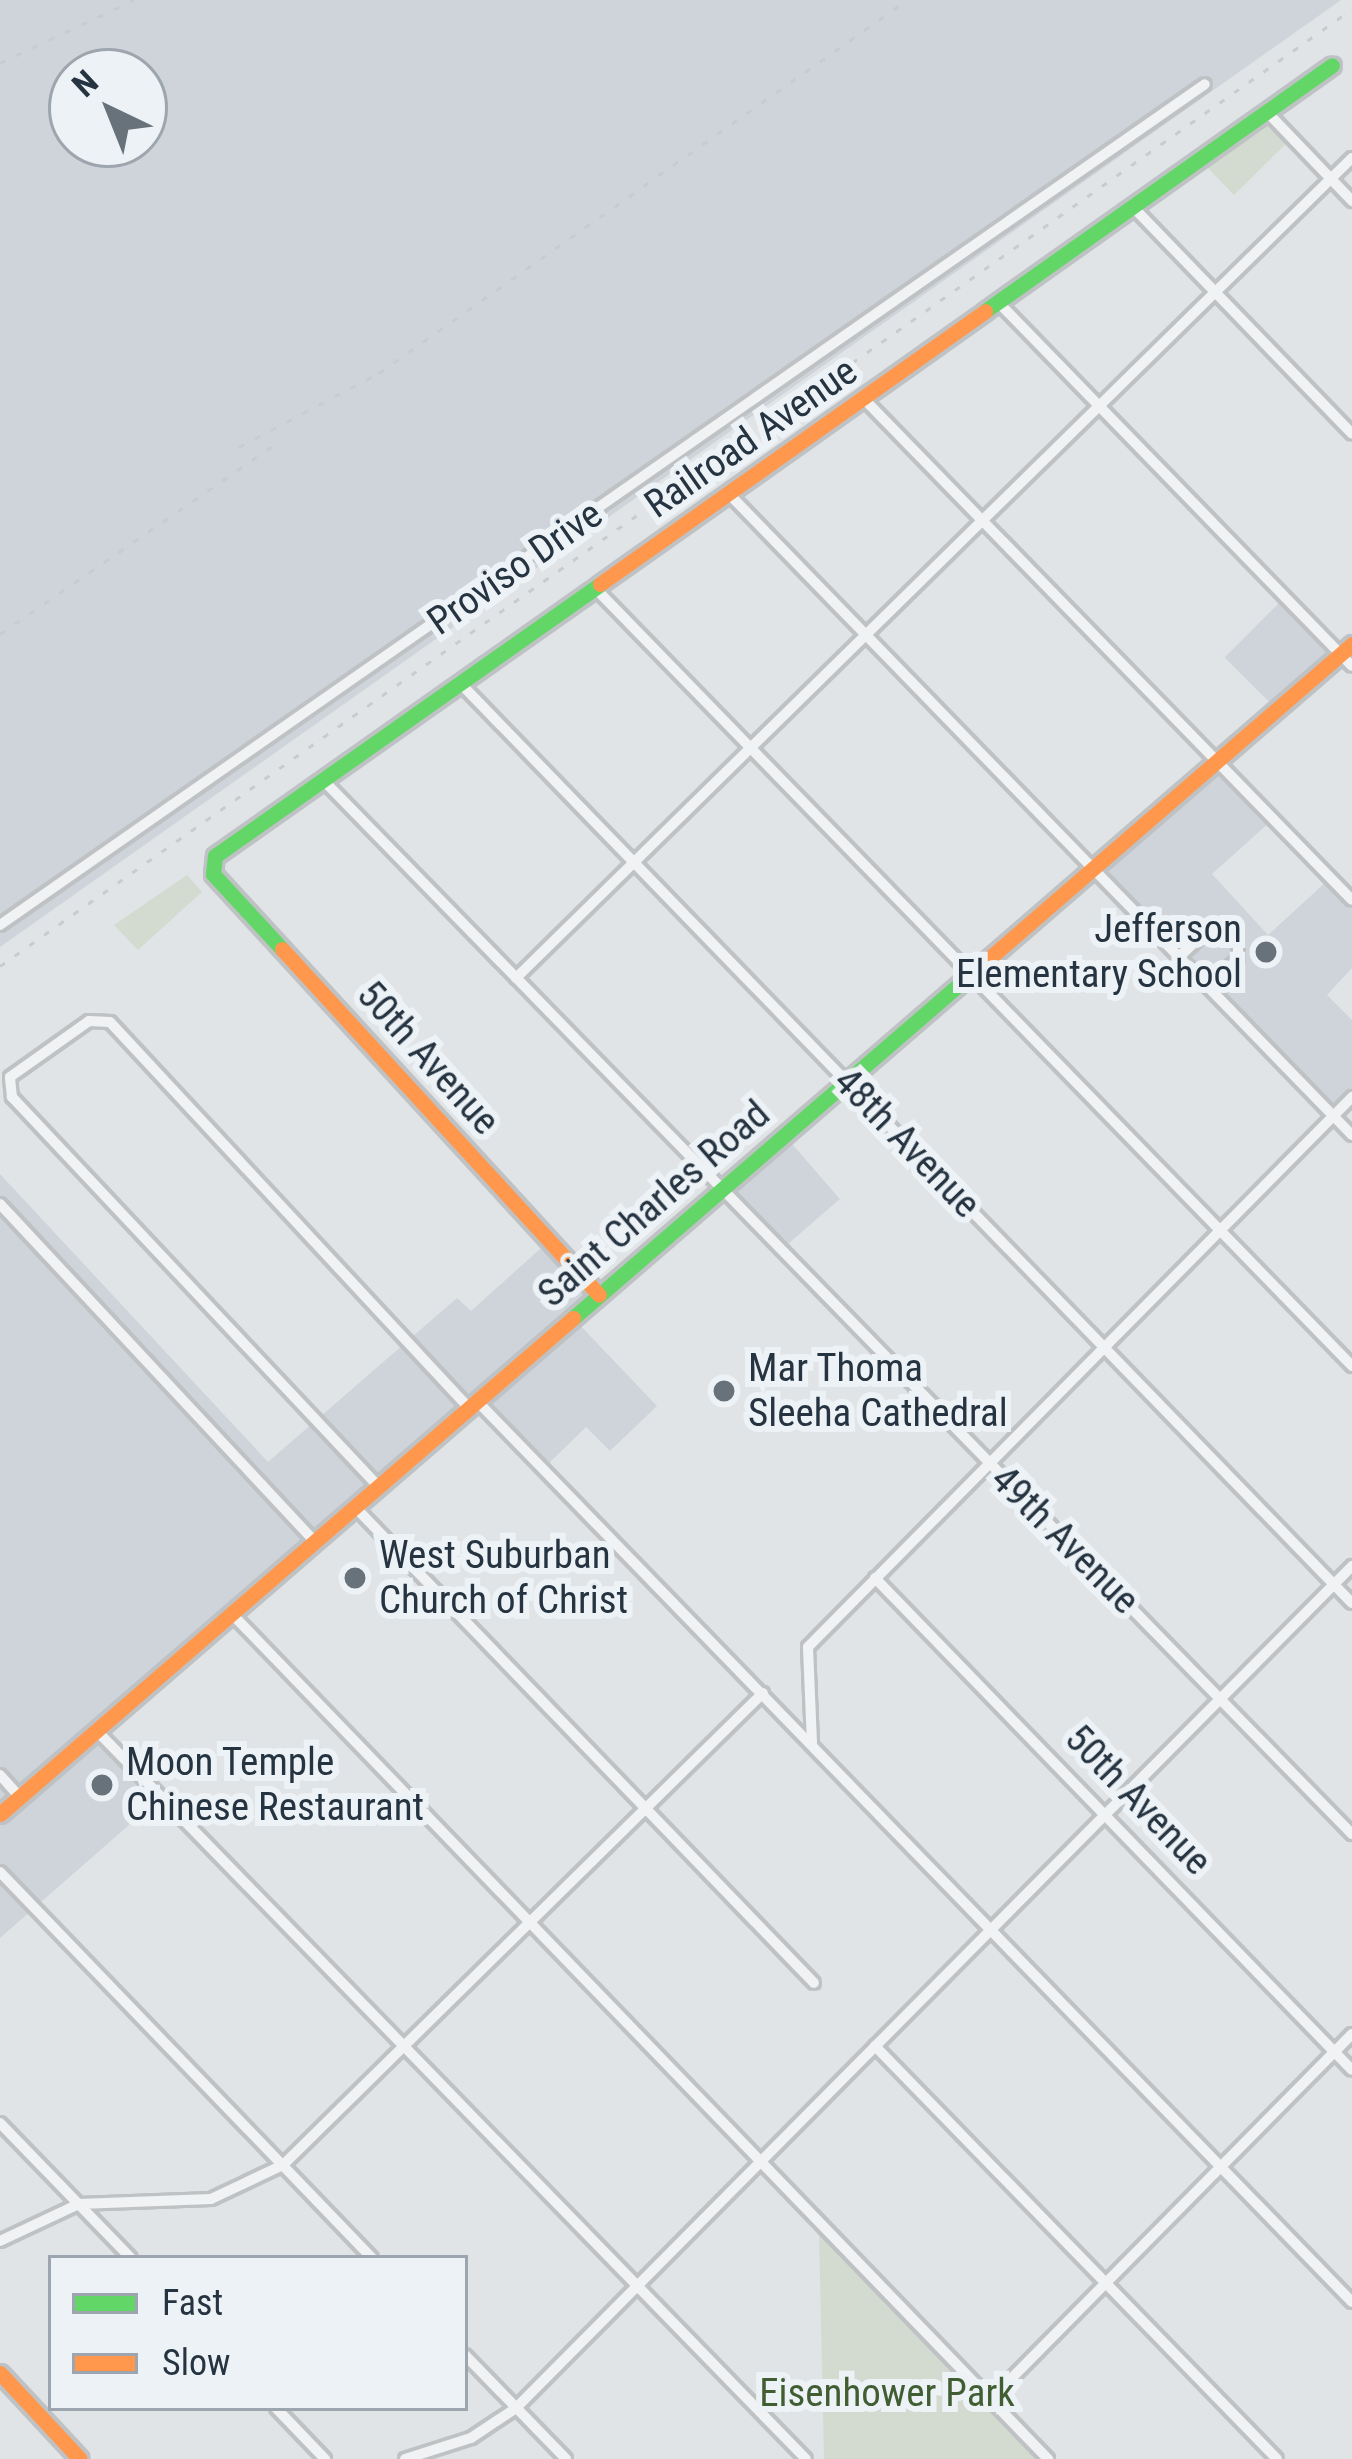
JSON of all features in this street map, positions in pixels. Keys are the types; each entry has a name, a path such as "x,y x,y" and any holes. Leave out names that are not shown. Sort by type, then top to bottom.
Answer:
{"street":[{"name":"Railroad Avenue","path":"211,865 1332,65"},
{"name":"Proviso Drive","path":"0,925 1205,84"},
{"path":"1268,113 1352,201"},
{"path":"516,978 1352,158"},
{"path":"1132,208 1352,434"},
{"path":"999,304 1348,655"},
{"path":"864,399 1352,900"},
{"path":"729,494 1352,1135"},
{"path":"595,588 1352,1366"},
{"name":"Saint Charles Road","path":"0,1814 1216,761 1348,655"},
{"name":"48th Avenue","path":"461,684 1352,1603"},
{"name":"49th Avenue","path":"326,783 1352,1834"},
{"name":"50th Avenue","path":"211,865 599,1295"},
{"path":"1180,956 1212,926 1238,931 1238,959 1209,986"},
{"path":"379,1487 5,1083 101,1017 473,1405 812,1743 1352,2302"},
{"path":"812,1743 808,1647 1352,1097"},
{"path":"0,1204 315,1542"},
{"path":"355,1507 814,1983"},
{"path":"405,2459 471,2438 516,2408 1352,1566"},
{"name":"50th Avenue","path":"875,1578 1352,2070"},
{"path":"232,1614 1048,2459"},
{"path":"0,2241 79,2204 211,2199 283,2165 763,1693"},
{"path":"97,1731 806,2459"},
{"path":"0,1775 20,1797"},
{"path":"0,1872 369,2255"},
{"path":"990,2400 1352,2034"},
{"path":"875,2046 1277,2459"},
{"path":"0,2123 128,2255"},
{"path":"468,2357 566,2459"},
{"path":"0,2373 80,2459"},
{"path":"279,2411 325,2459"}],"shaded area":[{"path":"0,0 1341,0 0,947"},
{"path":"1284,598 1339,653 1280,713 1225,657"},
{"name":"Jefferson Elementary School","path":"1215,766 1270,822 1212,874 1268,935 1327,881 1352,907 1352,968 1327,995 1352,1020 1352,1094 1335,1112 1098,868"},
{"path":"786,1137 840,1199 780,1251 726,1189"},
{"path":"0,1174 268,1462 457,1298 471,1311 549,1241 598,1294 0,1811"},
{"path":"575,1320 657,1406 610,1451 586,1427 546,1466 482,1401"},
{"path":"100,1731 162,1796 0,1938 0,1818"}],"green space":[{"path":"1270,113 1293,137 1234,195 1203,163"},
{"path":"187,875 202,892 138,950 114,925"},
{"name":"Eisenhower Park","path":"819,2232 937,2351 1043,2459 824,2459"}],"railway":[{"path":"0,63 134,0"},
{"path":"239,447 379,373 907,0"},
{"path":"0,966 1352,9"},
{"path":"0,634 275,444"}],"traffic: fast":[{"path":"985,311 1332,65"},
{"path":"282,949 213,874 215,856 600,584"},
{"path":"573,1318 985,962"}],"traffic: slow":[{"path":"600,584 985,311"},
{"path":"985,962 1352,644"},
{"path":"282,949 599,1295"},
{"path":"0,1814 573,1318"},
{"path":"0,2373 80,2459"}],"place":[{"name":"Jefferson Elementary School","path":"1266,952"},
{"name":"Mar Thoma Sleeha Cathedral","path":"724,1391"},
{"name":"West Suburban Church of Christ","path":"355,1578"},
{"name":"Moon Temple Chinese Restaurant","path":"102,1785"}]}
